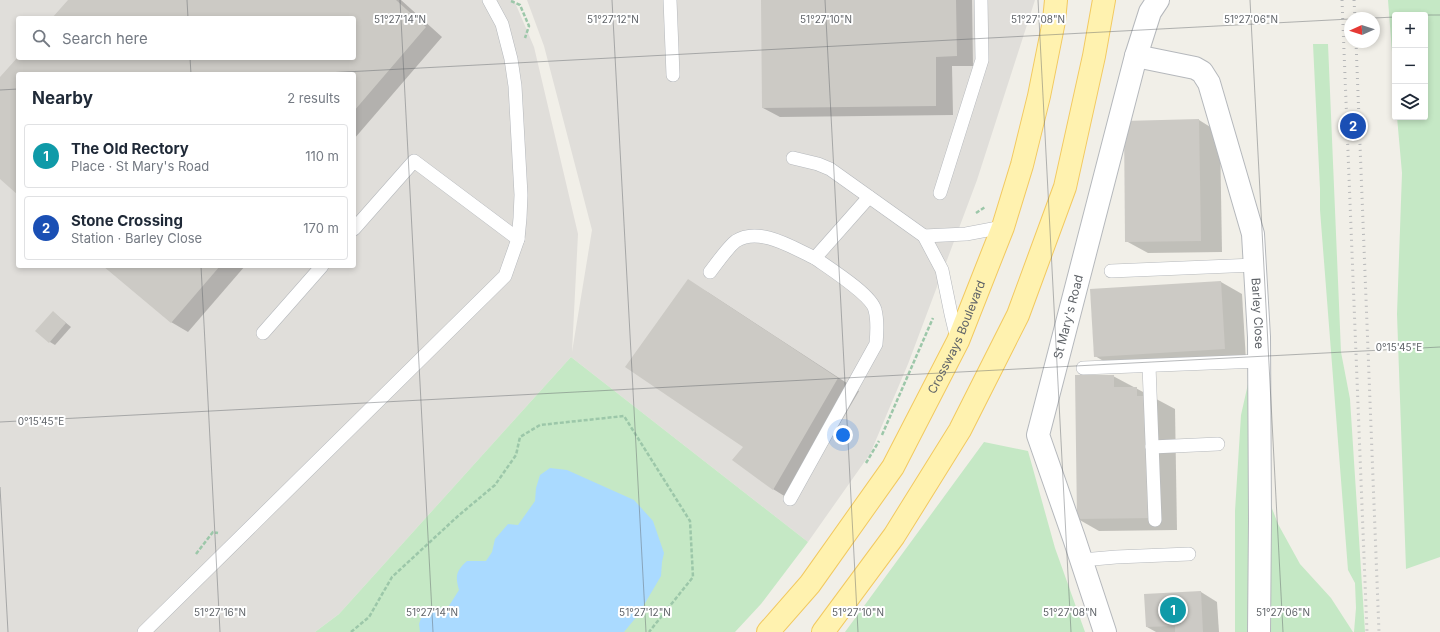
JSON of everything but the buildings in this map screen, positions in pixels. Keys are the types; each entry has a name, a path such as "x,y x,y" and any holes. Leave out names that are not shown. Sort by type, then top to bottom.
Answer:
{"main road":[{"name":"Crossways Boulevard","path":"768,632 810,584 893,467 958,341 1003,227 1022,165 1039,96 1054,21 1056,0"},
{"path":"822,632 894,536 960,430 1018,315 1065,187 1094,56 1104,0"}],"street":[{"name":"St Mary's Road","path":"1105,632 1082,560 1038,436 1136,56 1150,12 1158,0"},
{"name":"Barley Close","path":"1136,56 1195,68 1202,72 1206,79 1253,234 1260,362 1258,632"}],"lane":[{"path":"144,632 505,276 518,239 520,218 521,195 515,86 511,59 502,24 489,0"},
{"path":"670,0 673,75"},
{"path":"940,193 982,60 981,0"},
{"path":"793,158 818,164 830,170 924,236 942,270 958,341"},
{"path":"356,227 414,161 518,239"},
{"path":"815,258 869,197"},
{"path":"924,236 966,234 1003,227"},
{"path":"710,272 736,241 750,235 770,238 815,258 866,296 875,309 877,328 876,344 790,499"},
{"path":"1111,271 1255,265"},
{"path":"263,333 320,268"},
{"path":"1084,368 1260,362"},
{"path":"1149,366 1155,520"},
{"path":"1152,447 1218,444"},
{"path":"1082,560 1189,554"}],"path":[{"path":"866,464 881,438 934,314"},
{"path":"351,632 369,617 392,577 458,516 495,485 516,455 520,437 540,424 624,416 690,521 693,577 649,632"}],"shaded area":[{"path":"0,0 514,0 534,47 578,234 572,352 592,230 544,46 527,0 1035,0 977,180 908,364 870,454 808,542 571,357 339,614 315,632 0,632"}],"green space":[{"path":"1388,0 1440,0 1440,557 1406,569 1397,314 1402,173 1397,120 1428,120 1428,12 1392,12 1392,52"},
{"path":"1313,44 1328,44 1341,352 1350,399 1365,632 1354,632 1356,608 1355,583 1348,570 1320,210"},
{"path":"571,357 808,542 761,604 735,632 315,632 339,614"},
{"path":"1250,375 1268,498 1278,524 1300,564 1331,598 1353,632 1235,632 1235,511 1241,415"},
{"path":"984,442 1028,451 1055,548 1085,632 845,632"}],"water":[{"path":"550,468 567,470 634,500 653,521 664,553 661,576 638,615 624,632 420,632 419,624 425,611 437,607 447,609 459,590 457,574 463,565 467,561 486,561 492,552 495,539 508,524 518,525 535,501 536,488 540,475"}],"railway":[{"path":"1342,0 1367,632"},
{"path":"1354,0 1355,12"},
{"path":"1356,48 1379,632"}],"place":[{"name":"Stone Crossing","path":"1353,126"},
{"name":"The Old Rectory","path":"1173,610"}]}
